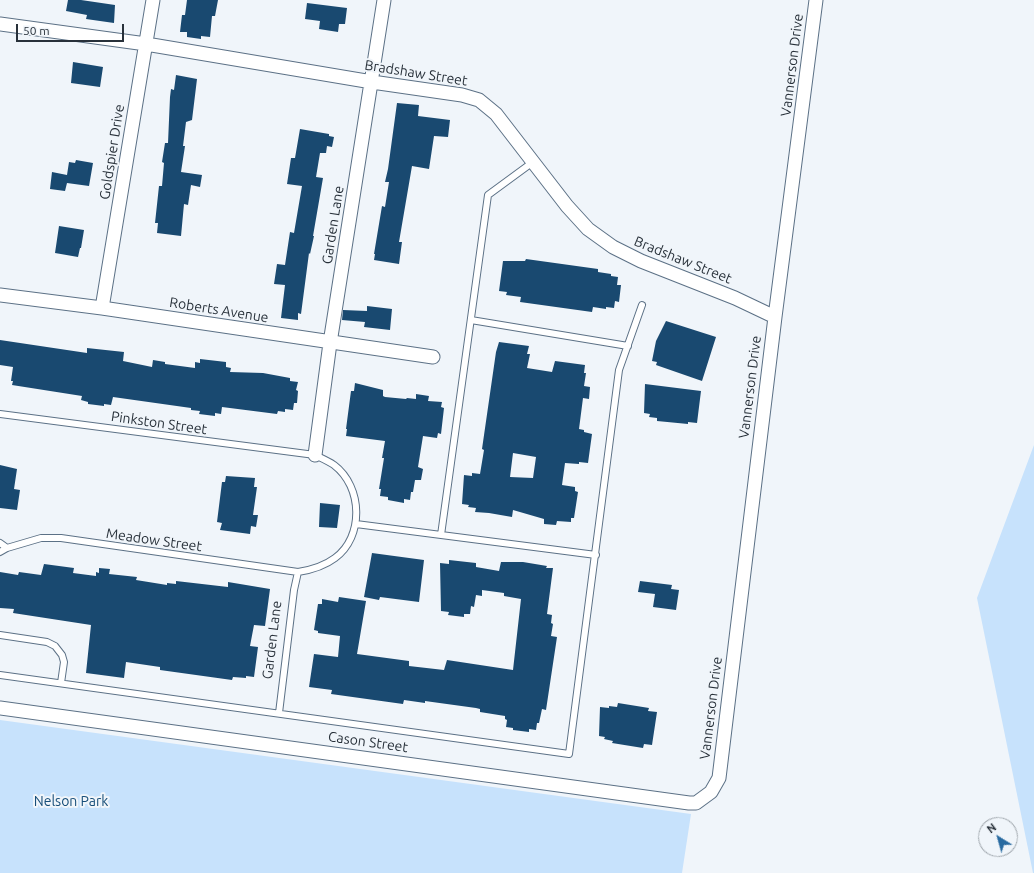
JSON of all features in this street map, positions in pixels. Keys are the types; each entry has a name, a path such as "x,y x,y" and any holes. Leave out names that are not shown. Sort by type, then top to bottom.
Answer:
{"street":[{"name":"Goldspier Drive","path":"102,308 153,0"},
{"name":"Garden Lane","path":"314,455 330,343 384,0"},
{"name":"Vannerson Drive","path":"719,778 775,317 816,0"},
{"name":"Bradshaw Street","path":"0,24 146,44 372,82 462,95 479,100 496,114 567,206 588,229 613,248 641,261 734,298 775,317"},
{"name":"Roberts Avenue","path":"0,295 102,308 330,343 433,357"},
{"name":"Cason Street","path":"0,708 696,803 711,792 719,778"}],"lane":[{"path":"441,535 488,195 534,162"},
{"path":"0,675 569,754 619,370 642,305"},
{"path":"471,320 628,346"},
{"name":"Pinkston Street","path":"0,414 314,455 334,465 348,482 356,502 356,524"},
{"path":"356,524 596,555"},
{"name":"Meadow Street","path":"0,552 8,548 41,538 61,538 298,572 318,568 335,558 349,543 356,524"},
{"path":"0,543 8,548"},
{"name":"Garden Lane","path":"279,713 294,590 298,572"},
{"path":"0,635 47,642 55,646 62,655 64,662 61,683"}],"green space":[{"path":"1034,445 1034,873 1033,873 977,598"},
{"name":"Nelson Park","path":"0,720 691,814 682,873 0,873"}],"building":[{"path":"68,0 81,0 115,5 114,23 86,19 87,15 66,11"},
{"path":"187,0 218,0 215,16 212,16 210,37 201,36 201,39 187,37 187,32 180,32 182,15 185,15"},
{"path":"307,3 347,8 345,24 339,24 338,32 319,29 320,21 305,19"},
{"path":"73,62 103,67 100,87 71,83"},
{"path":"176,75 197,79 192,120 186,122 183,146 185,146 181,172 202,175 200,187 191,185 188,205 184,204 181,236 157,233 158,223 155,223 159,186 162,186 164,163 162,162 165,143 168,143 171,89 174,90"},
{"path":"397,103 419,105 418,116 450,120 448,137 434,136 429,169 412,166 399,242 402,242 399,264 374,260 382,206 385,207 389,182 385,182"},
{"path":"300,129 329,134 329,136 334,137 332,147 327,146 326,153 320,153 316,177 323,178 314,236 310,254 309,253 301,314 298,313 298,320 281,318 285,285 274,284 277,264 285,265 290,232 294,233 302,186 287,184 291,158 295,158"},
{"path":"76,160 93,163 89,186 67,183 65,191 50,189 52,172 67,175 69,162 75,163"},
{"path":"59,226 84,230 78,257 55,253"},
{"path":"526,259 598,269 598,272 611,274 611,276 618,277 617,285 621,285 619,302 615,301 614,308 606,307 606,309 593,307 592,312 520,302 521,297 506,295 507,292 499,291 503,261 525,261"},
{"path":"367,306 392,309 390,330 364,327 365,322 342,320 343,310 367,311"},
{"path":"666,321 716,337 702,381 656,365 657,362 652,361 656,341"},
{"path":"0,340 87,353 87,348 124,352 123,361 152,367 153,360 165,362 165,364 195,368 195,362 200,363 200,359 226,362 226,367 231,368 230,372 263,373 290,378 290,381 298,382 296,390 298,391 297,403 294,403 293,410 285,409 285,412 278,411 277,414 222,407 221,414 215,413 215,416 199,414 200,411 191,410 191,408 113,397 111,405 104,404 104,406 88,404 88,402 81,400 82,396 12,385 13,381 11,381 13,367 0,365"},
{"path":"499,342 529,346 527,354 530,354 527,368 552,372 555,361 585,365 584,373 586,373 584,386 590,387 589,399 583,398 579,429 592,434 588,463 565,463 562,485 575,487 575,491 578,492 574,518 571,518 571,522 557,521 556,525 544,524 544,519 513,510 512,517 475,512 476,508 468,507 469,505 462,504 464,475 472,476 472,473 480,474 484,450 482,449 496,352","holes":["513,453 536,457 533,478 510,477"]},
{"path":"355,383 383,390 383,396 385,397 416,399 416,394 429,396 428,401 442,402 441,407 444,408 441,434 438,433 437,438 423,436 418,467 423,469 421,480 415,480 410,500 404,499 404,503 388,500 388,497 380,496 381,489 379,489 385,441 346,436 351,391 354,391"},
{"path":"645,384 701,391 697,423 688,422 688,424 657,421 657,418 649,417 650,414 644,413"},
{"path":"0,465 17,469 14,489 20,490 17,510 0,508"},
{"path":"226,476 255,478 254,487 257,487 253,515 258,515 256,527 251,526 250,534 220,530 222,523 217,522 222,482 225,482"},
{"path":"320,503 340,505 337,528 319,527"},
{"path":"372,553 424,560 419,602 380,597 379,600 364,597"},
{"path":"449,560 476,563 476,567 499,571 501,562 523,562 547,566 546,568 553,568 547,614 552,615 551,623 553,624 551,636 557,637 546,710 542,709 536,730 529,729 529,732 513,730 513,728 506,727 507,720 505,719 505,716 480,712 480,709 476,708 425,701 425,703 404,700 403,704 331,694 332,690 309,687 314,654 338,657 340,636 318,633 318,631 314,630 318,604 322,604 322,599 338,602 339,597 366,601 357,654 409,661 409,666 444,670 447,660 513,670 521,599 504,596 504,593 482,590 482,596 476,595 474,607 471,606 470,614 464,614 464,617 448,615 449,612 441,611 440,563 449,564"},
{"path":"44,564 74,568 73,573 96,576 96,572 99,573 99,568 110,569 109,574 137,577 136,580 167,585 167,583 176,584 176,581 228,587 228,582 270,589 265,626 254,625 250,646 258,647 254,677 233,677 232,680 160,670 160,667 126,662 124,678 86,673 91,625 13,613 14,609 0,608 0,572 18,575 19,572 41,575"},
{"path":"640,581 672,585 671,589 679,590 676,610 653,607 655,594 638,592"},
{"path":"618,703 649,708 648,711 657,712 652,745 644,744 643,748 612,743 613,741 599,736 600,707 617,707"}]}
